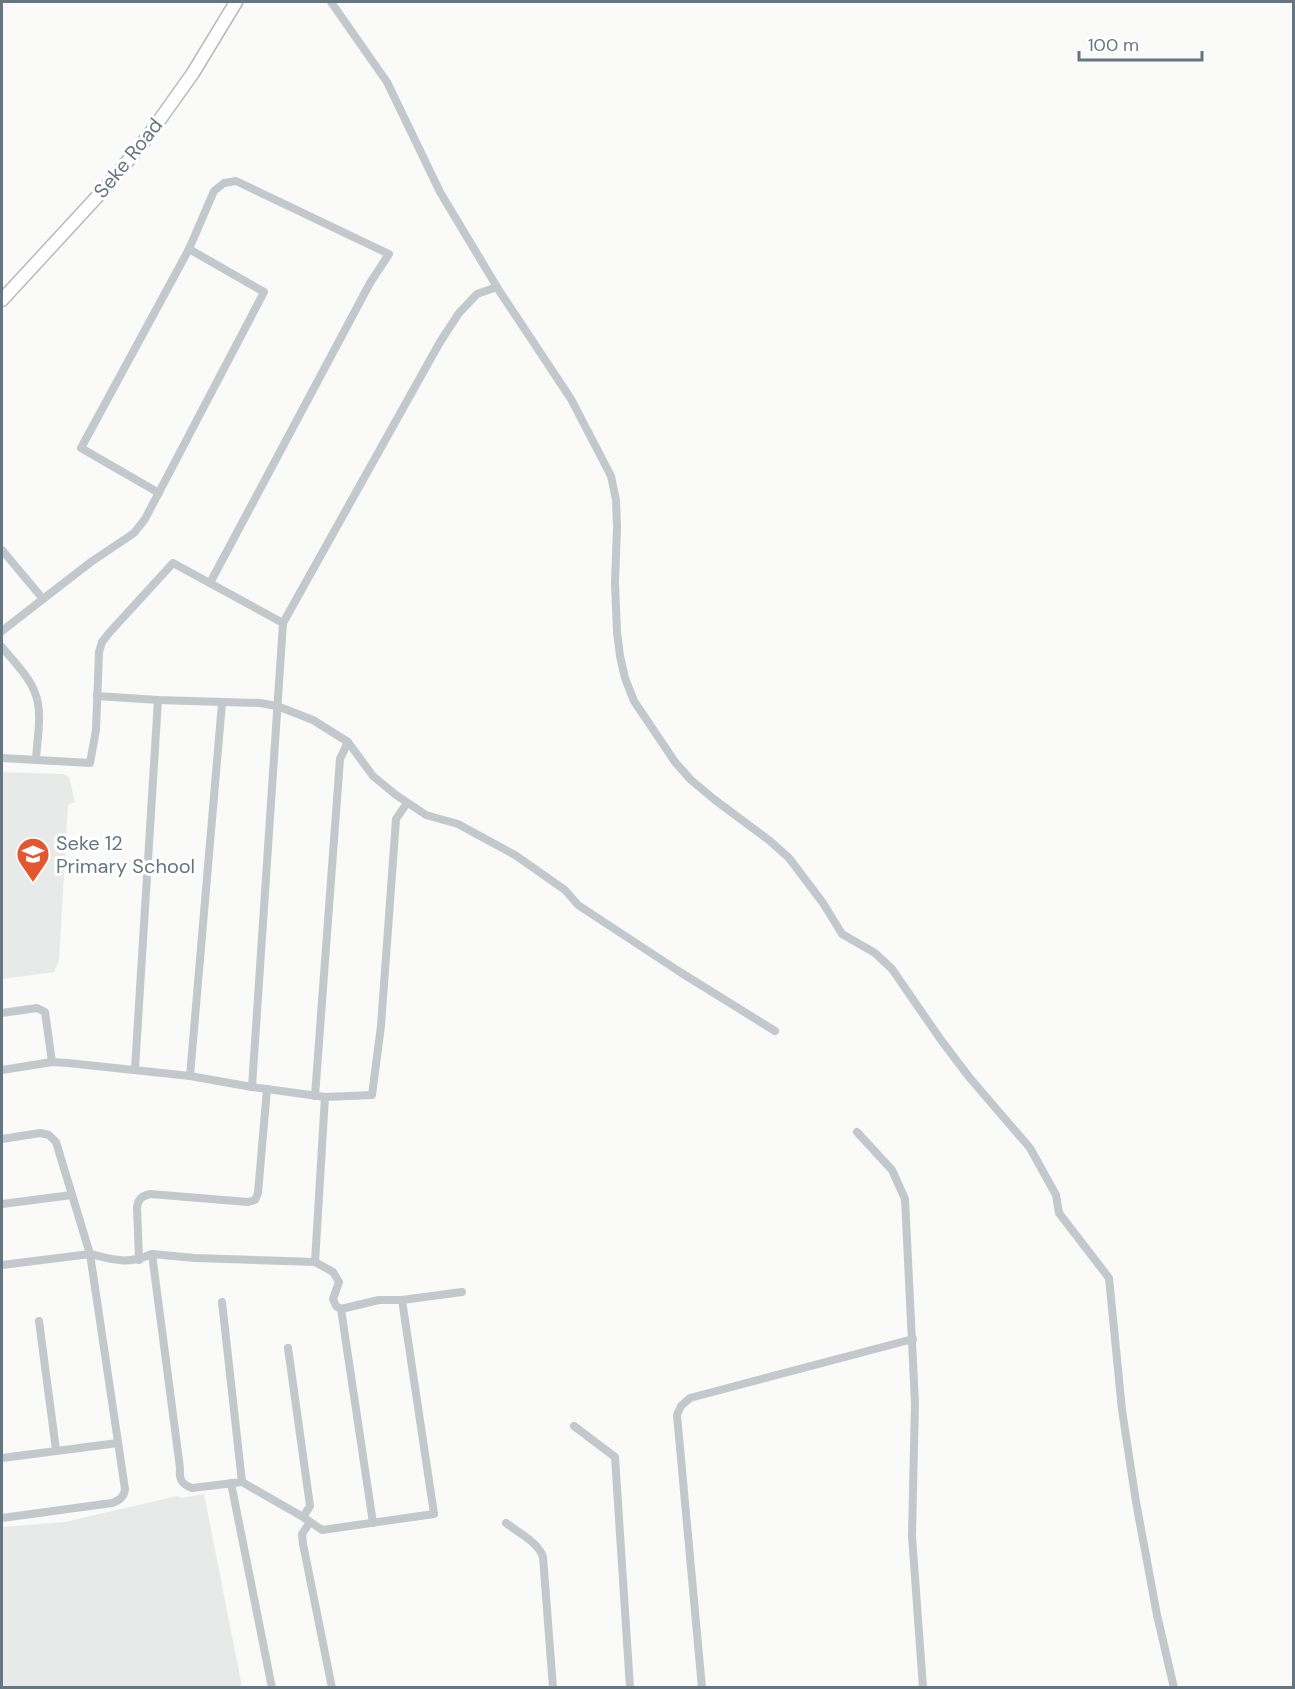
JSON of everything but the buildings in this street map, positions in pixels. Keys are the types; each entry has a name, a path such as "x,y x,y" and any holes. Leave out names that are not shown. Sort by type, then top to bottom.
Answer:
{"main road":[{"name":"Seke Road","path":"2,300 107,186 146,139 193,73 236,2"}],"street":[{"path":"330,2 387,82 440,192 497,287 571,399 610,476 616,500 617,632 625,678 634,701 675,762 691,780 789,858 817,894 842,934 875,953 892,969 976,1086 1030,1148 1056,1196 1059,1212 1109,1278 1122,1410 1136,1502 1157,1615 1174,1688"},
{"path":"159,493 81,448 189,249 214,191 224,183 236,182 389,255 370,283 210,583"},
{"path":"2,631 91,562 134,533 145,519 264,292 189,249"},
{"path":"252,1087 283,623 440,342 459,314 477,294 497,287"},
{"path":"2,550 43,599"},
{"path":"2,758 90,763 96,730 99,652 102,642 173,563 283,623"},
{"path":"2,647 36,694 39,711 36,759"},
{"path":"98,696 260,703 277,706 313,720 348,742 373,776 407,803 426,815 459,824 515,855 565,890 578,905 774,1030"},
{"path":"135,1069 158,700"},
{"path":"190,1076 222,703"},
{"path":"315,1096 340,759 348,742"},
{"path":"2,1070 52,1062 190,1076 325,1098 372,1095 381,1026 396,819 407,803"},
{"path":"2,1013 37,1008 45,1012 52,1062"},
{"path":"139,1260 136,1207 143,1196 150,1194 248,1202 255,1200 258,1193 267,1089"},
{"path":"315,1262 325,1098"},
{"path":"857,1132 892,1170 905,1199 915,1403 912,1536 923,1688"},
{"path":"2,1139 40,1133 49,1135 56,1142 90,1254 125,1489 118,1501 2,1518"},
{"path":"2,1204 72,1195"},
{"path":"2,1265 90,1254 121,1262 139,1260 152,1254 195,1258 315,1262 333,1272 339,1282 333,1299 336,1306 341,1309 379,1300 402,1300 462,1292"},
{"path":"152,1254 180,1477 184,1485 192,1488 242,1482 322,1530 434,1514 402,1300"},
{"path":"222,1302 242,1482"},
{"path":"341,1309 373,1523"},
{"path":"39,1321 56,1450"},
{"path":"702,1688 677,1415 681,1406 690,1398 913,1339"},
{"path":"288,1348 310,1506 302,1534 303,1544 332,1688"},
{"path":"573,1426 615,1457 630,1688"},
{"path":"2,1458 118,1443"},
{"path":"231,1483 272,1688"},
{"path":"506,1523 537,1546 543,1557 553,1688"}],"shaded area":[{"name":"Seke 12 Primary School","path":"2,772 63,774 69,777 75,802 68,805 59,960 54,972 2,979"},
{"path":"204,1494 242,1687 2,1687 2,1527 65,1522 177,1496 181,1498"}],"place":[{"name":"Seke 12 Primary School","path":"33,883"}]}
